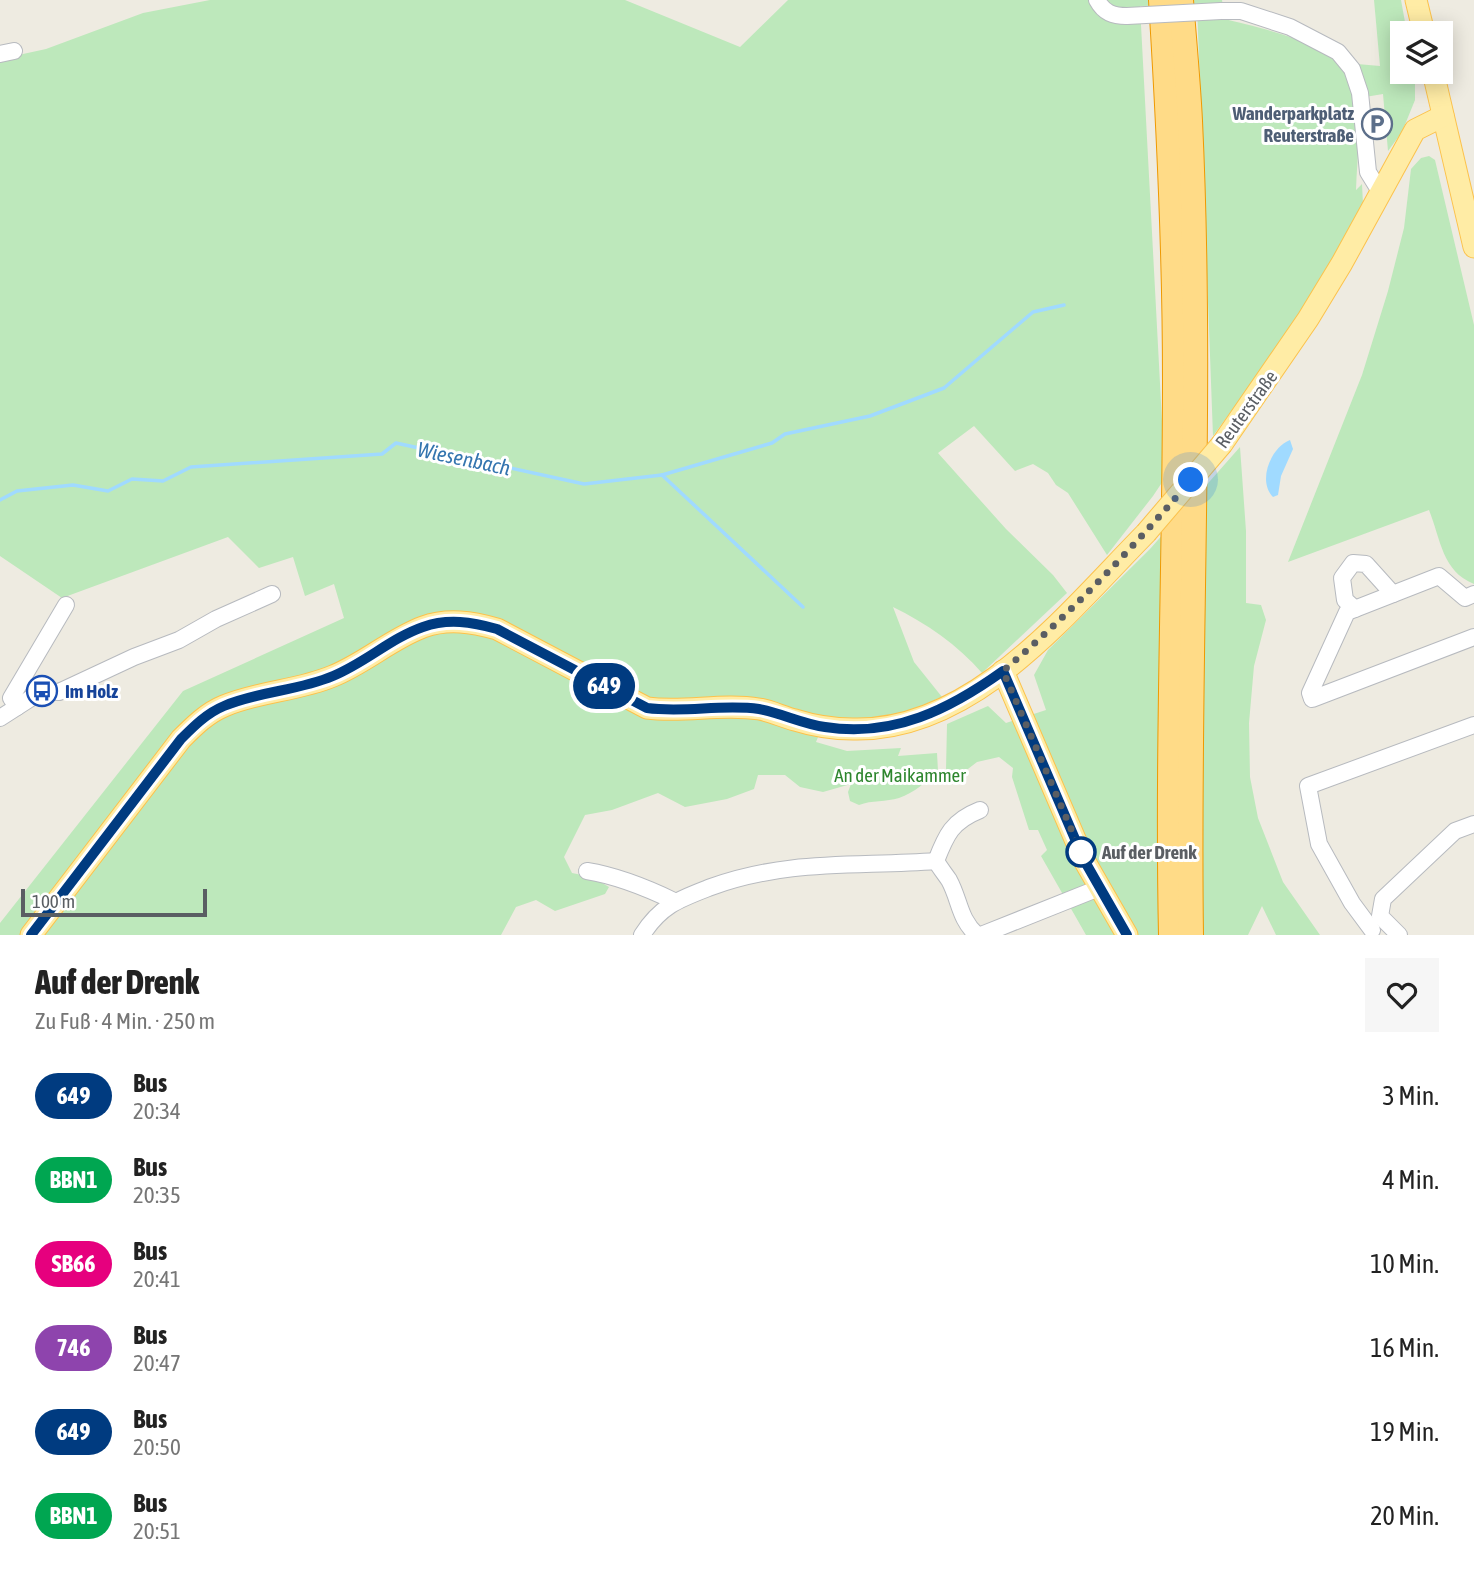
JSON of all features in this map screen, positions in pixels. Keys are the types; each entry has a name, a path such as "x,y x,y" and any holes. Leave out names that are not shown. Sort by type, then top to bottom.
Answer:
{"highway":[{"path":"1161,0 1168,123 1175,380 1171,935"},
{"path":"1181,0 1190,120 1194,247 1191,935"}],"main road":[{"path":"1416,0 1421,21"},
{"path":"1436,84 1474,247"},
{"name":"Reuterstraße","path":"31,935 181,739 202,719 243,699 332,677 424,626 451,621 497,629 647,708 759,709 827,728 880,728 921,719 970,695 1040,639 1146,533 1222,444 1308,320 1415,130 1444,116"},
{"path":"1003,671 1084,860 1127,935"}],"street":[{"path":"1097,0 1102,9 1115,16 1241,11 1290,27 1338,52 1352,69 1360,93 1368,172 1381,193"},
{"path":"1355,609 1345,600 1342,578 1353,563 1366,564 1393,594"},
{"path":"1474,594 1465,598 1439,576 1348,612 1310,693 1312,699 1474,636"},
{"path":"0,718 42,691 59,692 134,657 179,640 216,619 272,594"},
{"path":"17,707 11,698 66,605"},
{"path":"1372,930 1352,903 1319,844 1308,786 1474,724"},
{"path":"936,862 944,841 955,824 980,810"},
{"path":"1399,935 1380,916 1383,899 1455,831 1474,824"},
{"path":"936,862 950,881 968,926 979,935 1099,888"},
{"path":"642,935 674,901 757,873 828,864 936,862"},
{"path":"587,871 609,874 674,901"}],"green space":[{"name":"An der Maikammer","path":"210,0 625,0 740,47 788,0 1222,0 1225,19 1273,31 1309,44 1337,62 1346,73 1356,100 1358,115 1356,190 1362,184 1363,204 1335,261 1213,436 1197,5 1140,6 1165,478 1107,555 1068,493 1056,485 1048,473 1033,464 1015,471 974,426 938,453 1067,593 982,673 963,653 941,636 893,607 914,662 942,697 891,719 825,720 816,742 847,751 901,748 898,756 937,753 938,771 910,793 899,798 859,805 850,801 848,792 851,784 823,792 800,787 785,775 758,775 754,789 727,799 685,807 658,793 612,810 585,815 564,857 572,873 592,877 609,887 605,894 555,911 536,900 516,907 501,935 0,935 0,923 183,691 344,618 334,584 305,596 293,557 259,568 228,537 62,598 0,556 0,59 46,49 143,13"},
{"path":"1374,0 1401,0 1405,21 1390,21 1390,84 1415,84 1415,100 1402,132 1388,151 1383,94 1365,97 1357,64 1380,66"},
{"path":"1429,156 1435,160 1474,325 1474,584 1463,578 1449,563 1429,510 1288,562 1362,375 1404,228 1411,169 1421,158"},
{"path":"1240,447 1246,531 1246,603 1261,605 1266,620 1254,666 1249,723 1250,777 1258,818 1283,882 1320,935 1276,935 1262,906 1248,935 1086,935 1041,856 1047,850 1038,830 1029,830 1012,777 1013,768 999,757 977,762 964,772 946,770 947,724 988,706 1006,723 1046,710 1034,675 1048,650 1150,549"}],"water":[{"path":"1290,440 1293,449 1281,476 1278,495 1273,497 1266,482 1268,465 1277,450"}],"waterway":[{"path":"662,475 772,443 785,434 870,416 944,388 1033,312 1064,305"},
{"name":"Wiesenbach","path":"0,500 17,491 73,485 108,491 132,479 163,481 191,467 382,454 396,443 584,484 662,475 803,607"}],"bus line":[{"name":"649","path":"31,935 181,739 202,719 243,699 332,677 424,626 451,621 497,629 647,708 759,709 827,728 880,728 921,719 970,695 1003,671 1084,860 1127,935"}],"place":[{"name":"Wanderparkplatz Reuterstraße","path":"1377,124"},
{"name":"Im Holz","path":"42,691"},
{"name":"Auf der Drenk","path":"1081,852"}],"route":[{"path":"1081,852 1003,671 1040,639 1146,533 1191,480"}]}
